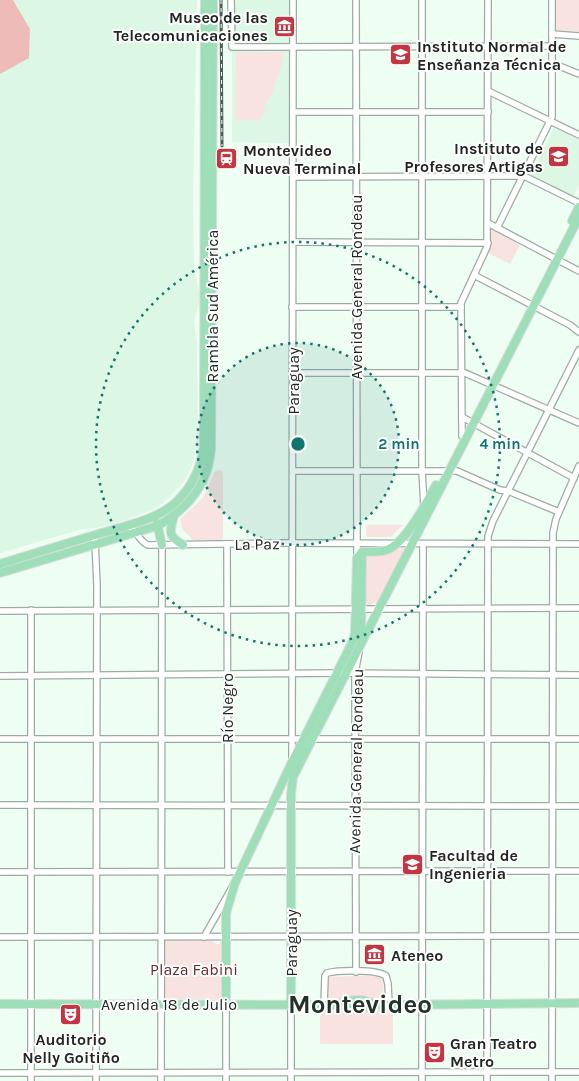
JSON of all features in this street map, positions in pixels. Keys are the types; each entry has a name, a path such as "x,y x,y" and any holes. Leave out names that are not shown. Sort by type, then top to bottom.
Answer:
{"main road":[{"name":"Rambla Sud América","path":"0,573 157,526 175,515 195,494 205,476 210,460 205,0"},
{"name":"Rambla Sud América","path":"0,564 160,514 174,504 188,490 194,481 202,460 208,330 212,0"},
{"path":"556,258 579,207"},
{"path":"395,544 412,525 446,471 579,217"},
{"path":"226,1004 227,907 235,883 292,762 351,673 360,646 413,544 462,436 472,422"},
{"path":"160,514 157,526 162,545"},
{"path":"175,515 171,525 171,534 172,537 183,545"},
{"name":"La Paz","path":"359,555 385,551 395,544"},
{"name":"Avenida General Rondeau","path":"359,555 360,646"},
{"path":"308,739 353,641 359,609"},
{"name":"Paraguay","path":"291,1004 291,806 293,777 308,739"},
{"name":"Avenida 18 de Julio","path":"0,1004 338,1004 357,1000 377,1004 487,1004 494,1002 579,1007"},
{"name":"Avenida 18 de Julio","path":"553,1005 579,1003"}],"street":[{"path":"231,0 232,47 552,46"},
{"name":"Paraguay","path":"292,762 293,0"},
{"name":"Avenida General Rondeau","path":"356,0 356,471 357,543 359,555"},
{"path":"422,0 422,470 424,507"},
{"path":"462,436 461,307 463,298 488,245 488,0"},
{"path":"498,228 551,121 553,110 552,0"},
{"path":"552,34 579,36"},
{"path":"552,63 579,74"},
{"path":"488,91 579,135"},
{"path":"293,112 488,112"},
{"path":"293,177 524,176 579,203"},
{"path":"488,223 579,271"},
{"path":"293,242 422,242 488,245"},
{"path":"474,275 532,304 579,332"},
{"path":"292,307 461,307"},
{"path":"487,1081 488,544 490,527 579,350"},
{"path":"292,373 468,373 579,424"},
{"path":"462,417 574,478"},
{"path":"552,1081 552,544 554,526 579,466"},
{"path":"293,471 422,470 460,472 500,490 508,491 559,512"},
{"name":"La Paz","path":"126,525 136,532 144,543 162,545 293,543 579,544"},
{"path":"94,535 97,574 96,1081"},
{"name":"Río Negro","path":"227,544 228,872"},
{"path":"422,1081 423,544"},
{"path":"161,1081 162,545"},
{"path":"0,611 579,608"},
{"path":"31,1081 32,610"},
{"path":"0,676 338,673 579,675"},
{"name":"Avenida General Rondeau","path":"351,673 355,739 356,972"},
{"path":"0,739 579,740"},
{"path":"0,805 579,806"},
{"path":"0,872 579,871"},
{"path":"204,937 230,888 235,883"},
{"path":"0,936 579,936"},
{"path":"324,1004 325,976 327,973 376,972 386,976 389,1004"},
{"path":"226,1004 226,1081"},
{"name":"Paraguay","path":"291,1004 291,1081"},
{"path":"0,1072 579,1072"},
{"path":"357,1073 357,1081"}],"shaded area":[{"path":"0,0 13,0 30,29 29,58 0,74"},
{"path":"13,0 197,0 193,198 194,268 200,297 194,321 197,342 198,445 191,468 182,484 163,503 150,511 123,521 96,528 82,529 0,553 0,74 29,58 30,29"},
{"path":"232,0 289,0 289,143 232,142"},
{"name":"Instituto de Profesores Artigas","path":"554,127 579,140 579,185 573,197 531,175"}],"green space":[{"path":"556,0 579,0 579,32 556,30"},
{"path":"236,52 284,52 274,90 264,108 266,111 260,120 235,120"},
{"path":"490,227 521,243 510,264 488,253"},
{"path":"215,471 222,471 223,475 223,538 220,541 193,540 182,529 180,519 203,498"},
{"path":"366,525 403,525 390,537 367,537"},
{"path":"400,548 405,548 405,550 378,601 371,605 364,604 364,557 366,555 387,554"},
{"name":"Plaza Fabini","path":"165,940 211,940 216,944 223,941 221,999 165,999"},
{"path":"380,975 384,978 383,999 326,999 327,977"},
{"path":"320,1009 393,1009 393,1044 320,1044"}],"railway":[{"path":"221,0 222,146"}],"place":[{"name":"Museo de las Telecomunicaciones","path":"284,26"},
{"name":"Instituto Normal de Enseñanza Técnica","path":"401,55"},
{"name":"Instituto de Profesores Artigas","path":"559,157"},
{"name":"Montevideo Nueva Terminal","path":"227,159"},
{"name":"Facultad de Ingenieria","path":"413,864"},
{"name":"Ateneo","path":"375,955"},
{"name":"Auditorio Nelly Goitiño","path":"71,1015"},
{"name":"Gran Teatro Metro","path":"434,1052"}],"district":[{"name":"Montevideo","path":"360,1004"}]}
